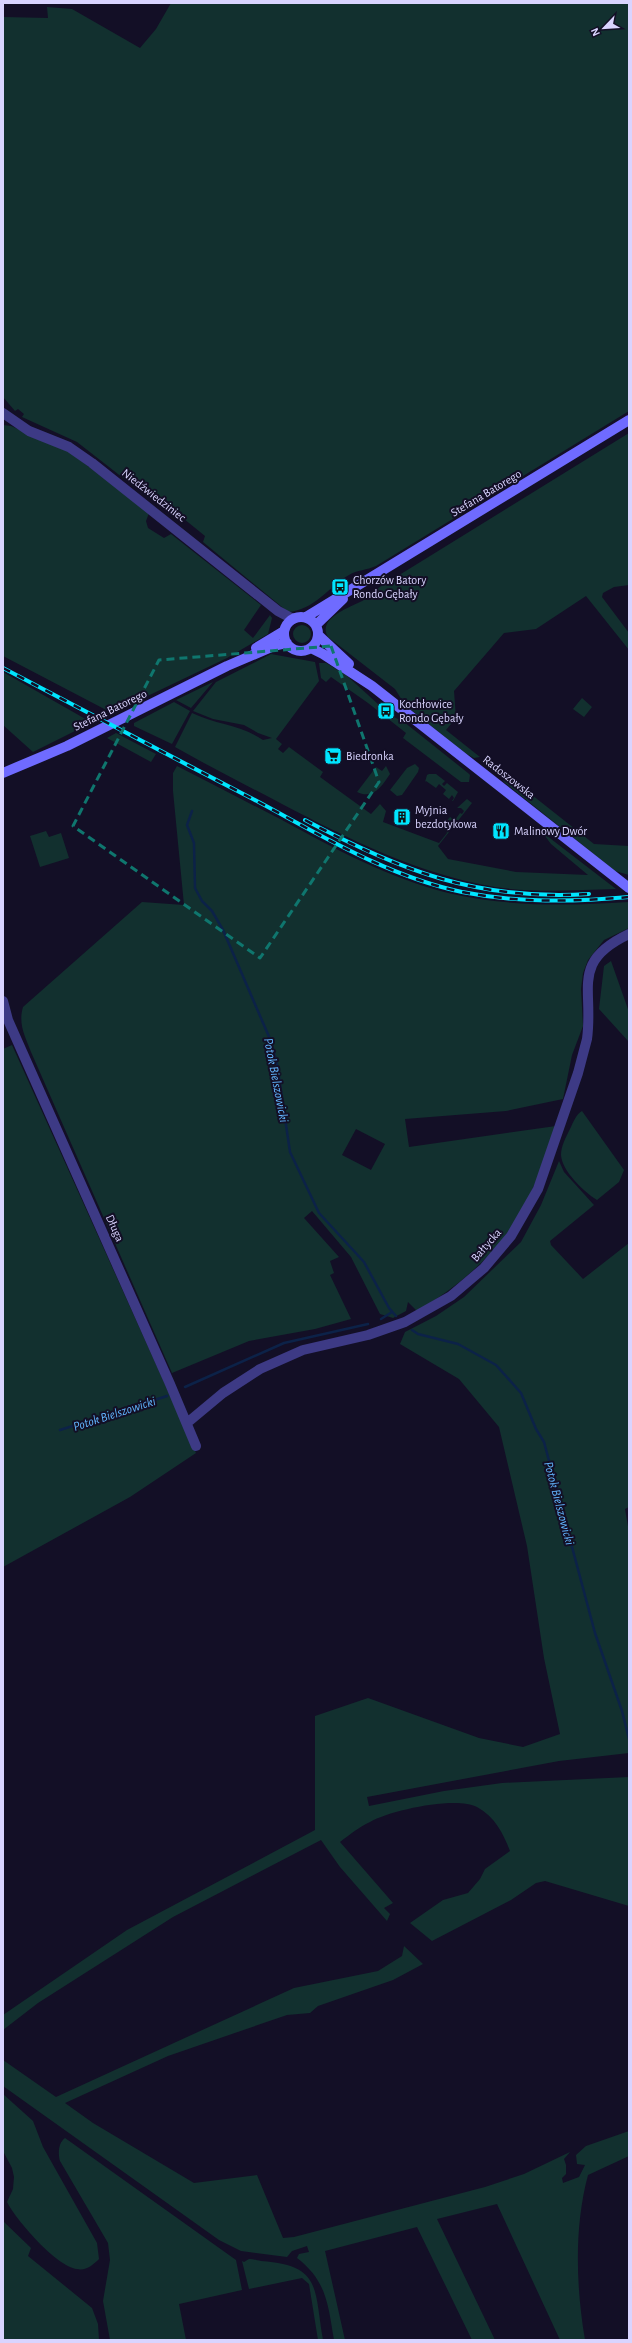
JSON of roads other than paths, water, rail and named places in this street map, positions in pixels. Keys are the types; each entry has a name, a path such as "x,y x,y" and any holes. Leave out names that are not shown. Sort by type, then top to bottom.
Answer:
{"street":[{"name":"Niedźwiedziniec","path":"4,414 29,431 69,447 82,455 278,611 288,625"},
{"name":"Stefana Batorego","path":"306,618 341,594 357,587 629,420"},
{"name":"Stefana Batorego","path":"317,630 325,615 357,587"},
{"path":"306,618 317,630 316,643 311,648 304,651 295,650 287,643 288,625 306,618"},
{"name":"Stefana Batorego","path":"227,666 288,625"},
{"name":"Radoszowska","path":"317,630 372,686"},
{"name":"Stefana Batorego","path":"3,773 67,746 227,666 274,646 287,643"},
{"name":"Radoszowska","path":"311,648 323,654 372,686 629,888"},
{"name":"Bałtycka","path":"187,1423 223,1393 260,1369 303,1350 368,1335 405,1322 451,1296 488,1263 507,1241 525,1215 538,1189 550,1158 587,1039 589,1019 587,988 591,968 606,947 629,934"},
{"name":"Długa","path":"3,1001 8,1020 196,1446"}],"waterway":[{"name":"Potok Bielszowicki","path":"192,811 187,825 194,843 195,888 202,901 212,911 223,930 270,1039 277,1064 290,1152 319,1213 364,1262 389,1308 396,1316"},
{"name":"Potok Bielszowicki","path":"381,1319 392,1312"},
{"name":"Potok Bielszowicki","path":"185,1387 284,1343 368,1324"},
{"name":"Potok Bielszowicki","path":"412,1330 418,1334 458,1344 496,1365 521,1393 536,1429 544,1442 595,1633 622,1711 629,1739"},
{"name":"Potok Bielszowicki","path":"60,1430 167,1396"}],"railway":[{"path":"3,668 328,839 380,865 407,876 462,892 483,896 525,900 566,901 629,897"},
{"path":"305,820 374,854 408,868 441,879 511,893 549,895 589,894"}],"place":[{"name":"Chorzów Batory Rondo Gębały","path":"340,587"},
{"name":"Kochłowice Rondo Gębały","path":"386,711"},
{"name":"Biedronka","path":"333,756"},
{"name":"Myjnia bezdotykowa","path":"402,817"},
{"name":"Malinowy Dwór","path":"501,831"}]}
